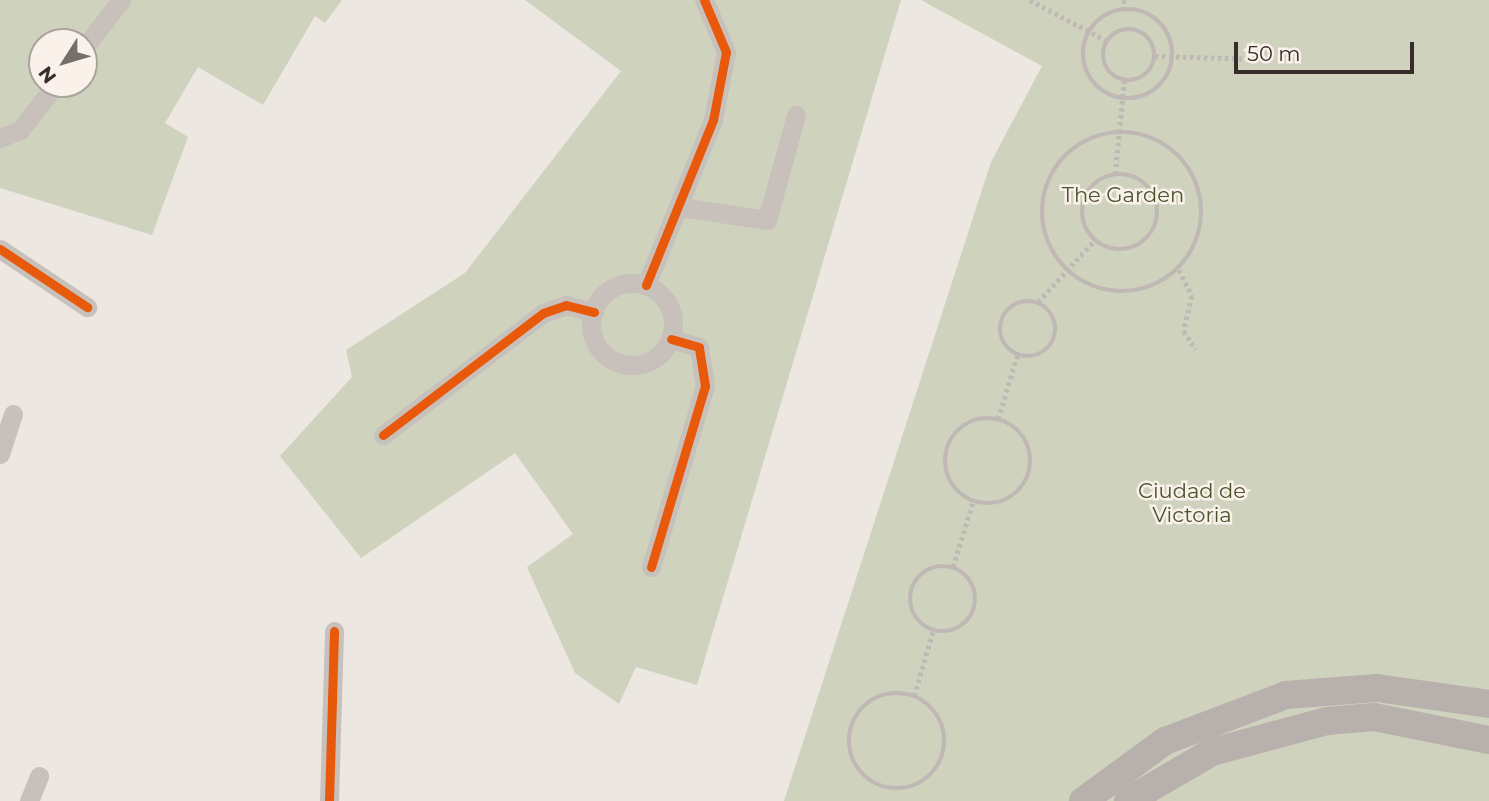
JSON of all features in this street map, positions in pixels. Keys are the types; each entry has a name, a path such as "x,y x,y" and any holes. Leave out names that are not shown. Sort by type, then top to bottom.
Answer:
{"main road":[{"path":"1083,801 1165,741 1235,710 1327,690 1442,694 1489,704"},
{"path":"1128,801 1177,768 1250,739 1362,718 1489,740"},
{"path":"1165,741 1177,768"}],"street":[{"path":"98,30 121,0"},
{"path":"646,285 680,207 713,120 726,52 704,0"},
{"path":"0,138 20,130 45,98"},
{"path":"680,207 767,220 796,115"},
{"path":"0,249 88,307"},
{"path":"618,285 646,285 667,302 671,339 655,358 618,362 597,344 594,312 618,285"},
{"path":"383,435 543,313 566,305 594,312"},
{"path":"651,567 705,386 699,347 671,339"},
{"path":"0,454 13,414"},
{"path":"329,801 334,631"},
{"path":"29,801 38,776"}],"path":[{"path":"1030,0 1107,41"},
{"path":"1124,0 1125,9"},
{"path":"1125,9 1158,20 1174,56 1157,89 1122,99 1099,88 1085,68 1089,31 1108,13 1125,9"},
{"path":"1124,80 1105,64 1107,41 1122,29 1141,32 1155,55"},
{"path":"1155,55 1265,59"},
{"path":"1124,80 1141,77 1155,55"},
{"path":"1115,174 1124,80"},
{"path":"1119,131 1165,144 1196,180 1201,228 1179,270 1153,286 1123,292 1093,287 1067,270 1043,226 1050,175 1086,139 1119,131"},
{"path":"1115,174 1147,186 1158,206 1154,229 1127,250 1094,241 1083,223 1083,201 1095,183 1115,174"},
{"path":"1038,303 1094,241"},
{"path":"1179,270 1192,296 1184,331 1196,350"},
{"path":"1038,303 1054,318 1055,340 1040,356 1017,356 1000,335 1002,317 1014,304 1038,303"},
{"path":"998,419 1017,356"},
{"path":"998,419 1020,431 1031,467 1010,498 973,501 949,479 947,447 973,420 998,419"},
{"path":"953,567 973,501"},
{"path":"932,567 953,567 975,588 975,609 963,626 933,631 911,610 911,589 932,567"},
{"path":"914,696 933,631"},
{"path":"914,696 944,727 943,757 912,787 883,787 854,762 852,725 877,697 914,696"}],"green space":[{"path":"0,0 342,0 325,23 315,16 263,105 198,67 165,123 188,137 152,235 0,188"},
{"path":"525,0 901,0 697,685 636,667 619,704 575,673 527,567 573,534 515,453 361,558 280,456 352,377 346,350 465,273 621,71"},
{"name":"Ciudad de Victoria","path":"921,0 1489,0 1489,801 784,801 991,162 1042,66"}],"cycle path":[{"path":"646,285 713,120 726,52 704,0"},
{"path":"0,249 87,307"},
{"path":"383,435 543,313 566,305 594,312"},
{"path":"651,567 705,386 699,347 671,339"},
{"path":"329,801 334,631"}],"park label":[{"name":"The Garden","path":"1123,195"}]}
